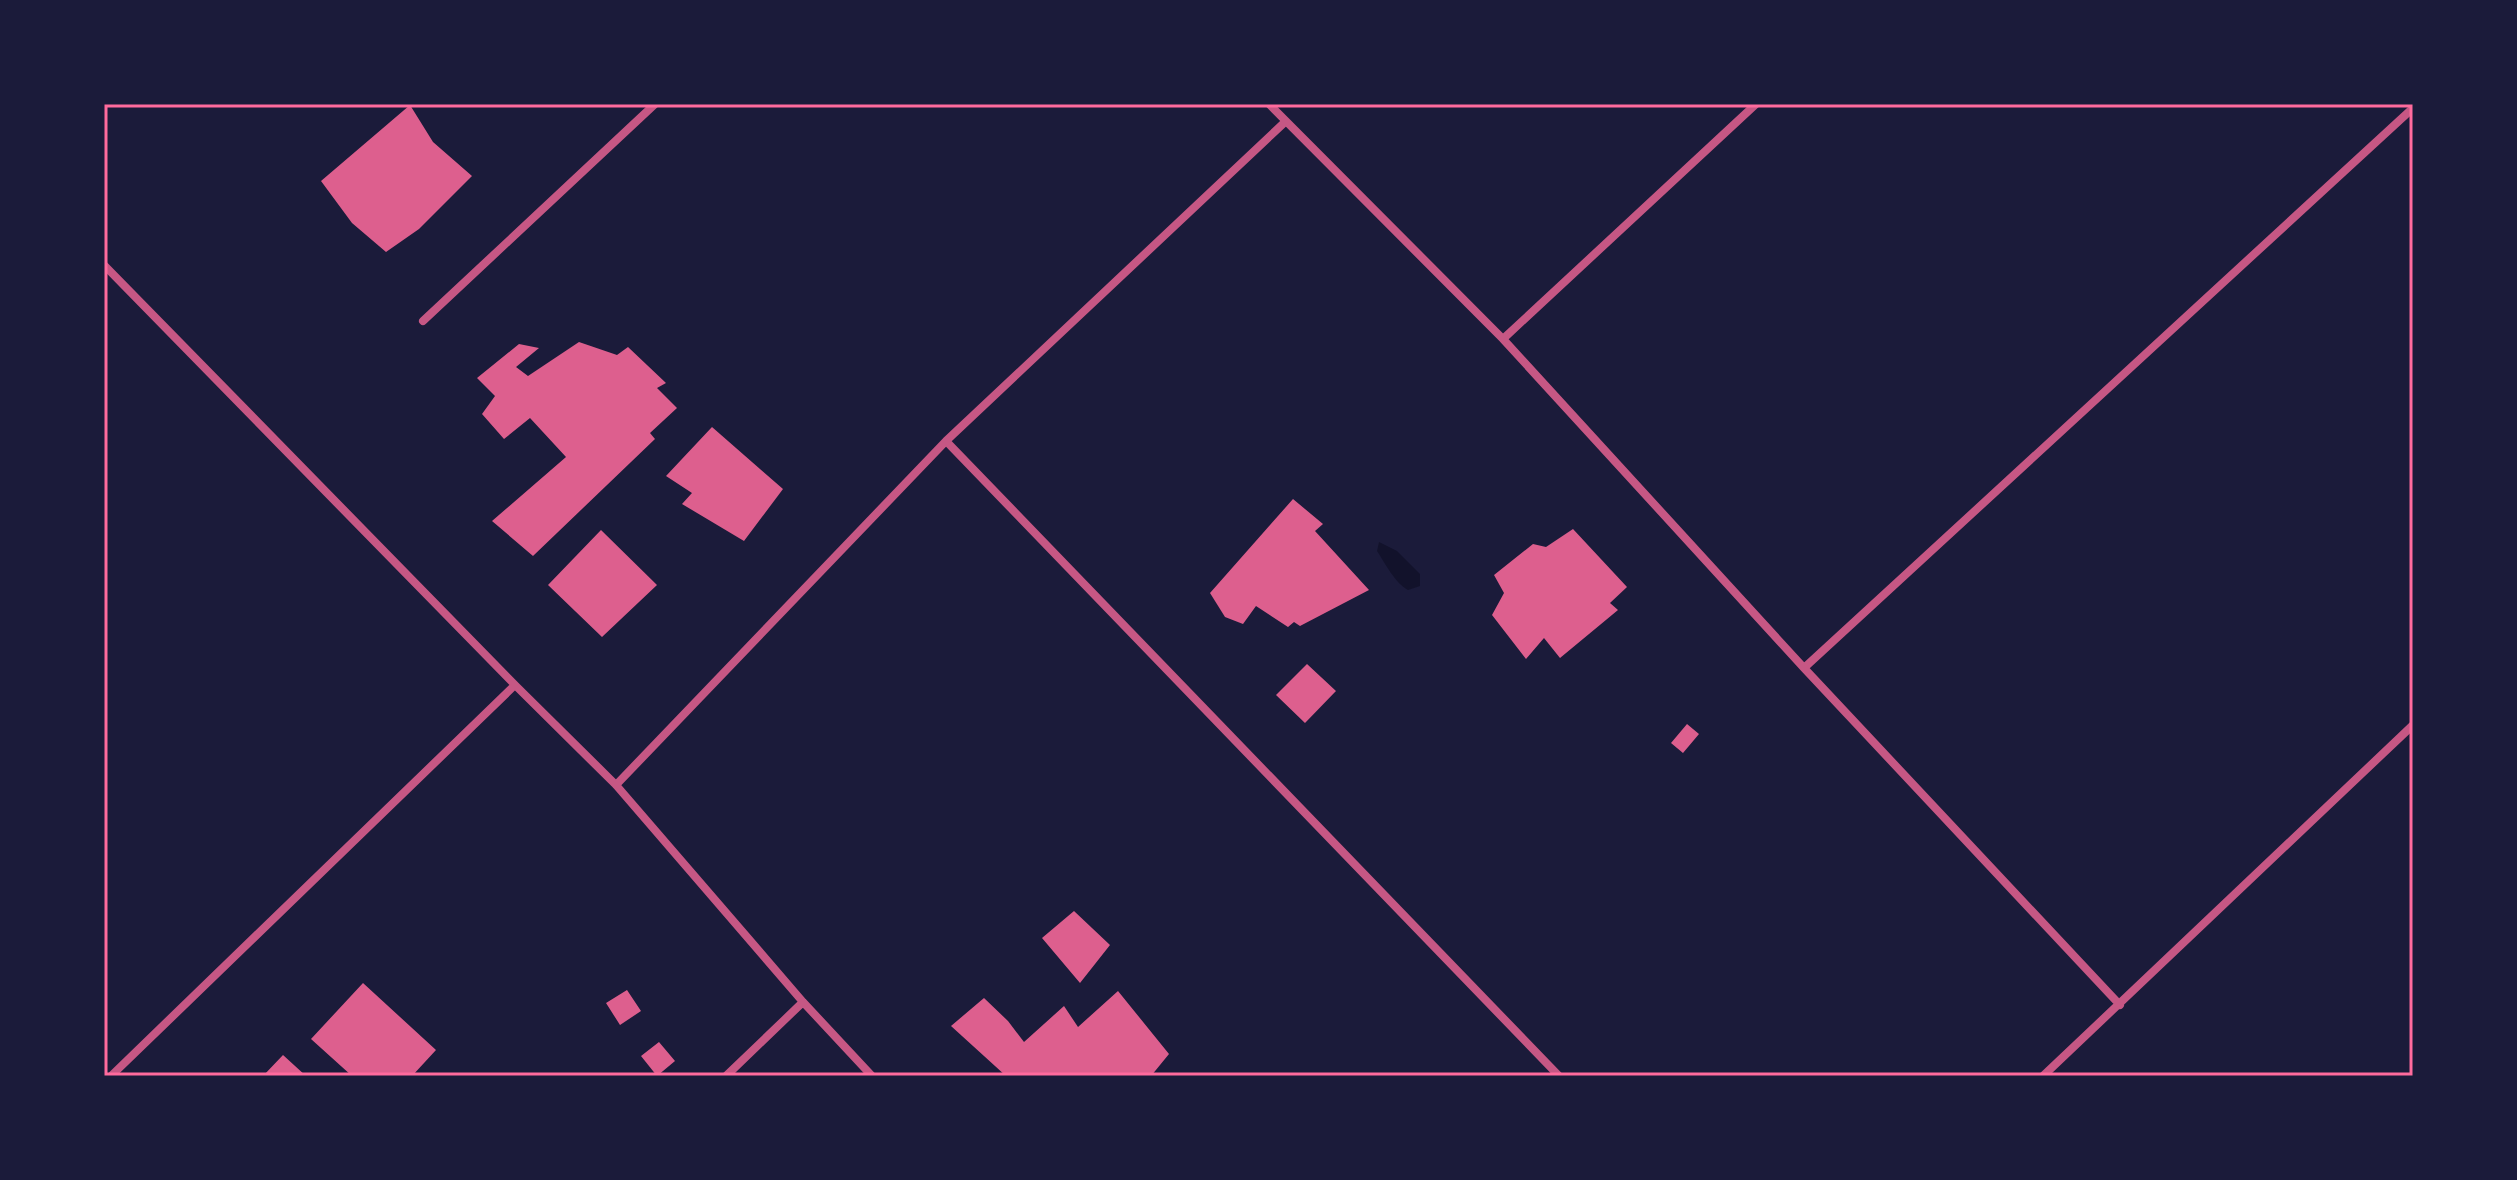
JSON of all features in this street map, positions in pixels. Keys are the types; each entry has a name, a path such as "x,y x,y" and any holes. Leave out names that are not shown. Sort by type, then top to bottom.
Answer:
{"street":[{"path":"423,321 655,104"},
{"path":"1269,104 1503,339 1804,668 2120,1005"},
{"path":"1503,339 1756,104"},
{"path":"1804,668 2413,108"},
{"path":"616,785 946,441 1285,122"},
{"path":"104,265 616,785 803,1002 872,1076"},
{"path":"946,441 1559,1076"},
{"path":"111,1076 515,685"},
{"path":"2043,1076 2413,725"},
{"path":"726,1076 803,1002"}],"shaded area":[{"path":"1379,542 1397,551 1420,574 1420,586 1408,590 1399,583 1377,551"}],"building":[{"path":"410,105 433,142 472,176 419,229 386,252 352,223 321,181"},
{"path":"579,342 617,355 628,347 666,383 657,388 677,408 650,433 655,439 533,556 492,521 566,457 530,418 504,439 482,414 495,396 477,378 519,344 539,348 516,367 528,376"},
{"path":"712,427 783,489 744,541 682,504 692,493 666,476"},
{"path":"1293,499 1323,524 1315,531 1369,590 1300,626 1294,622 1288,627 1256,606 1243,624 1225,617 1210,593"},
{"path":"1573,529 1627,587 1610,603 1618,610 1560,658 1544,638 1526,659 1492,615 1504,593 1494,575 1533,544 1546,547"},
{"path":"601,530 657,585 602,637 548,585"},
{"path":"1307,664 1336,691 1305,723 1276,695"},
{"path":"1687,724 1699,734 1683,753 1671,743"},
{"path":"1074,911 1110,945 1080,983 1042,938"},
{"path":"363,983 436,1050 412,1076 352,1076 311,1039"},
{"path":"627,990 641,1011 620,1025 606,1003"},
{"path":"1118,991 1169,1054 1151,1076 1006,1076 951,1026 984,998 1024,1042 1064,1006 1078,1027"},
{"path":"659,1042 675,1061 657,1076 641,1056"},
{"path":"283,1055 306,1076 263,1076"}]}
